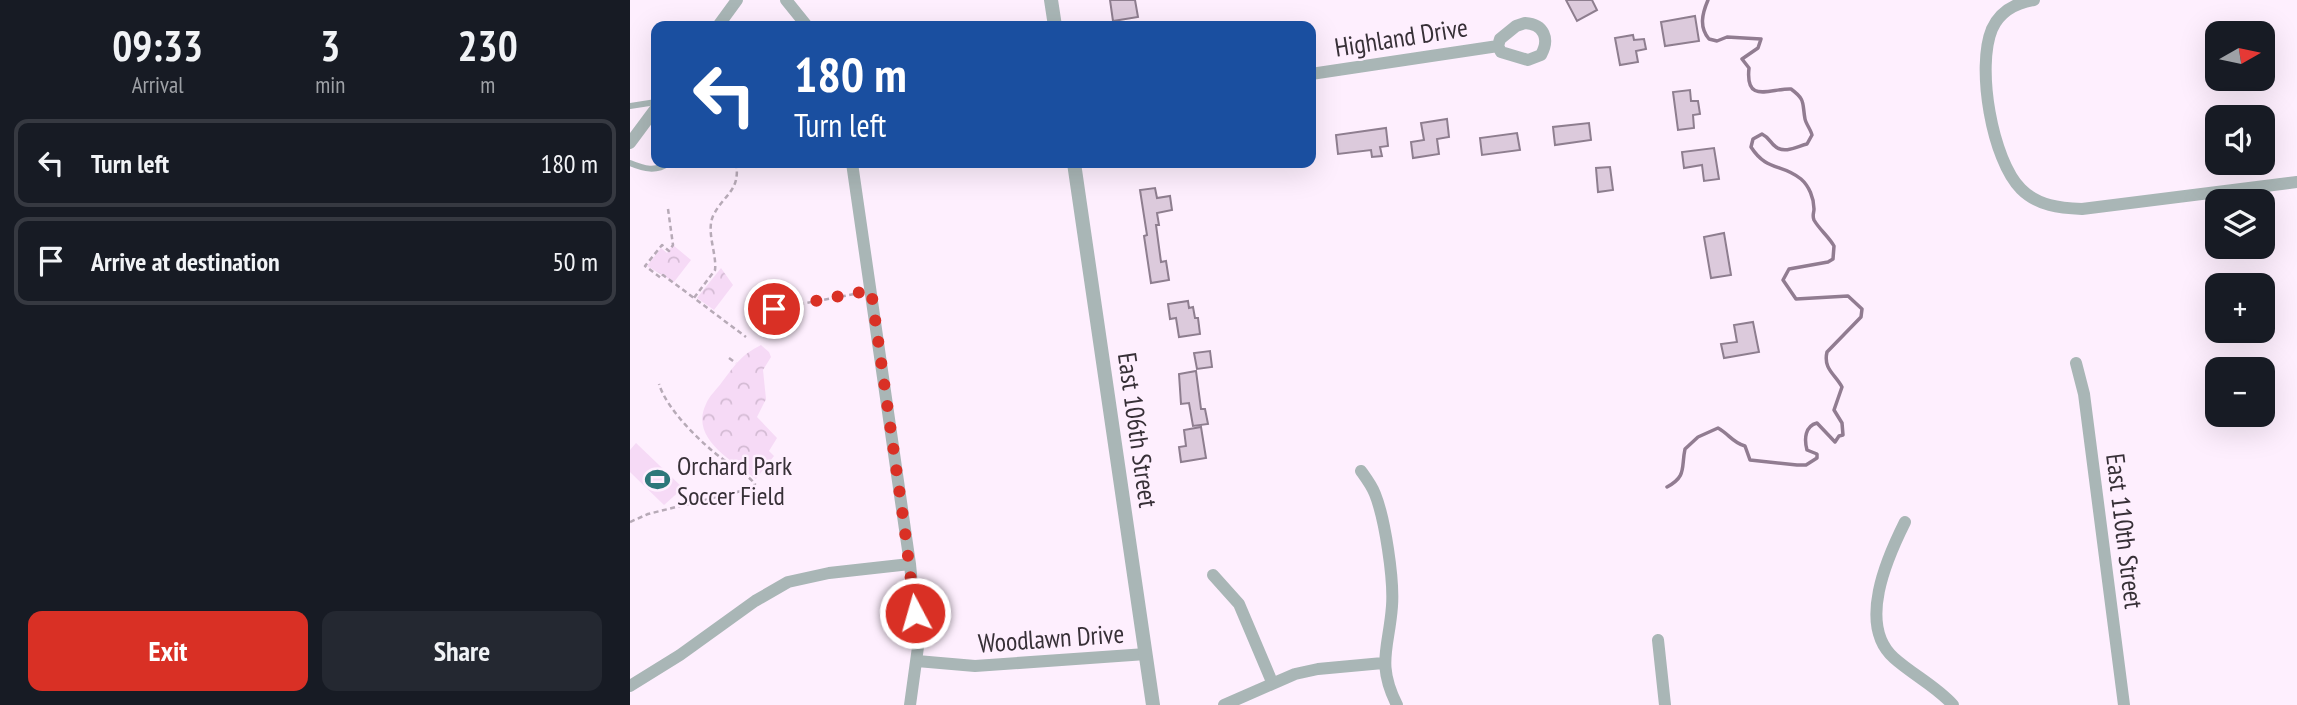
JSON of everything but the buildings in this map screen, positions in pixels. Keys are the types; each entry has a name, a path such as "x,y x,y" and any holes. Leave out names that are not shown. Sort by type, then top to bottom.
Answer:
{"street":[{"path":"722,21 737,0"},
{"path":"786,0 803,21"},
{"path":"1051,0 1054,21"},
{"path":"2034,0 2020,2 2005,11 1992,30 1986,64 1987,88 2001,158 2022,191 2049,205 2082,209 2297,182"},
{"name":"Highland Drive","path":"1316,73 1498,46"},
{"path":"630,143 651,115"},
{"path":"853,168 910,564 917,661 910,705"},
{"name":"East 106th Street","path":"1075,168 1153,705"},
{"name":"East 110th Street","path":"2076,363 2084,394 2124,705"},
{"path":"1361,471 1376,496 1392,587 1392,608 1383,663 1396,705"},
{"path":"1905,522 1891,549 1880,585 1876,616 1879,634 1892,656 1944,695 1953,705"},
{"path":"630,686 680,655 755,601 788,582 829,573 910,564"},
{"path":"1213,575 1238,604 1272,682"},
{"path":"1658,639 1665,705"},
{"name":"Woodlawn Drive","path":"917,661 975,666 1146,654"},
{"path":"1224,705 1272,682 1318,669 1383,663"}],"lane":[{"path":"630,106 651,103"},
{"path":"630,163 643,169 661,168"}],"path":[{"path":"694,299 715,270 711,229 713,217 737,182 736,168"},
{"path":"668,209 673,246 669,251 662,245 645,266 661,278 663,275 746,337"},
{"path":"774,309 871,290"},
{"path":"729,358 736,363"},
{"path":"630,522 649,514 752,488 755,484 721,458 688,425 669,405 659,384"}],"green space":[{"path":"673,245 691,260 674,282 647,266 661,248 667,253"},
{"path":"721,268 733,285 714,310 697,298"},
{"path":"761,345 771,357 763,370 766,399 757,417 777,438 769,451 774,456 756,479 716,448 704,428 702,417 709,398 735,365"},
{"name":"Orchard Park Soccer Field","path":"636,443 683,488 664,505 630,472 630,450"}],"waterway":[{"path":"1667,487 1680,475 1685,449 1698,437 1718,428 1745,446 1750,460 1797,465 1806,465 1817,458 1817,454 1807,450 1806,446 1806,434 1813,425 1817,423 1835,442 1843,435 1842,423 1834,410 1842,387 1828,367 1826,358 1827,352 1861,317 1862,309 1848,296 1796,299 1783,280 1789,269 1833,259 1834,246 1814,220 1812,197 1804,182 1794,174 1769,164 1751,147 1753,139 1762,134 1783,150 1807,144 1812,135 1801,99 1791,89 1761,92 1751,87 1749,68 1742,59 1758,48 1761,39 1709,39 1702,20 1708,0"}],"place":[{"name":"Orchard Park Soccer Field","path":"657,480"}],"route":[{"path":"774,309 871,290 915,613"}]}
